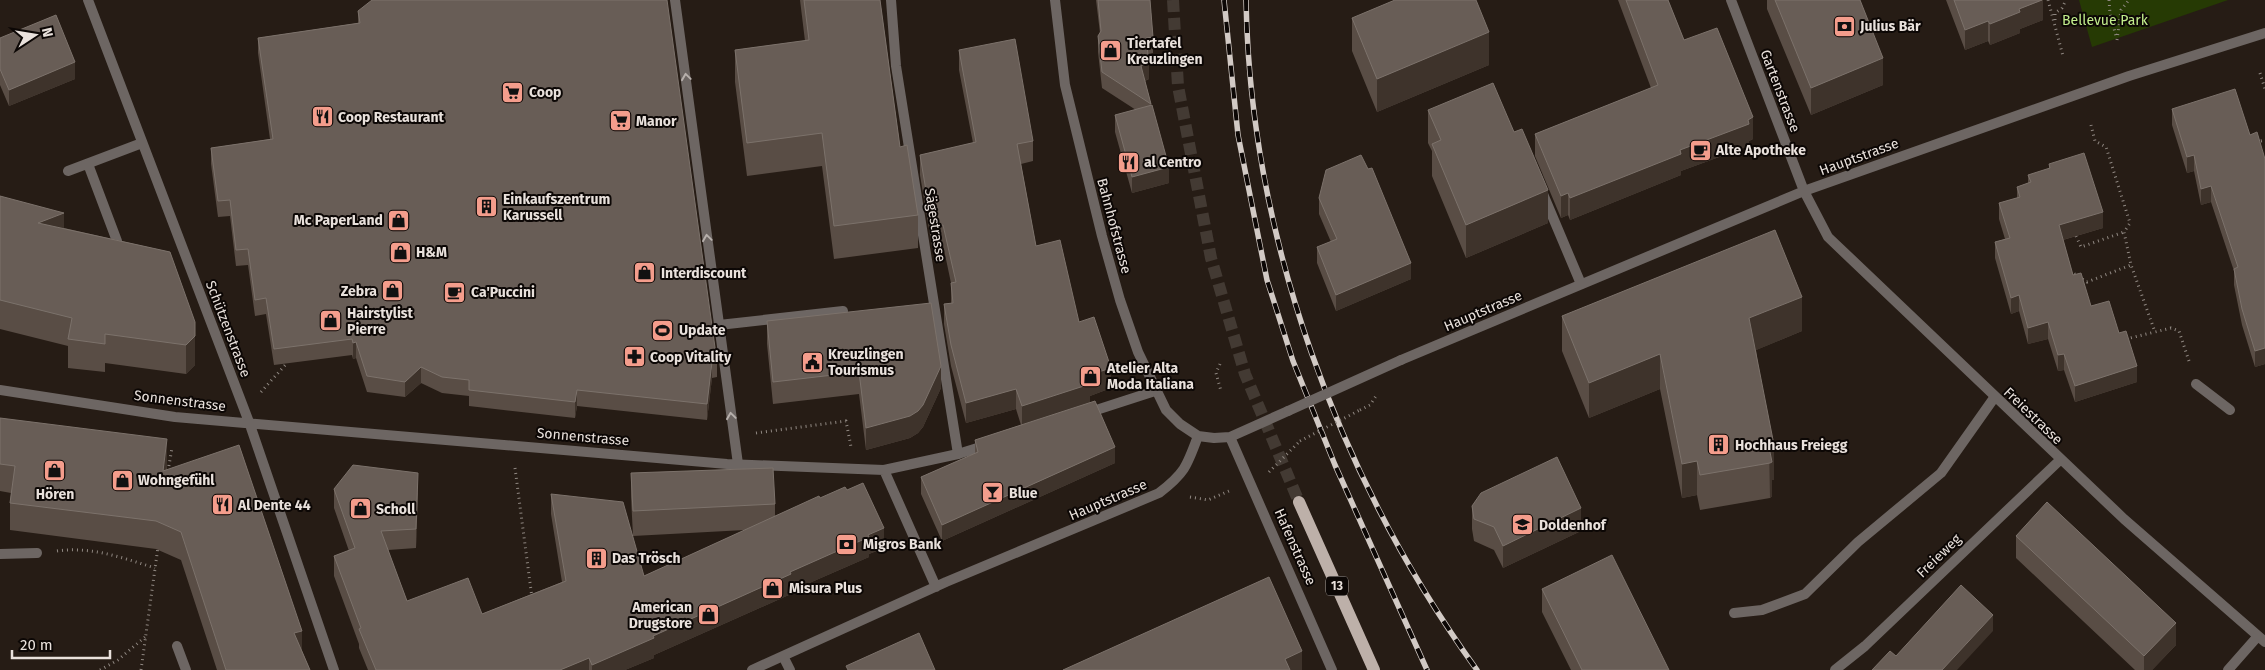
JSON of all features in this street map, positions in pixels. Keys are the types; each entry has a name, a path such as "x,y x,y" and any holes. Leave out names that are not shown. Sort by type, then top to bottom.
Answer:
{"main road":[{"name":"Hafenstrasse","path":"1299,502 1374,670"}],"street":[{"name":"Schützenstrasse","path":"88,0 249,422 334,670"},
{"path":"675,0 738,464"},
{"name":"Sägestrasse","path":"891,0 896,66 958,454"},
{"name":"Bahnhofstrasse","path":"1055,0 1065,85 1102,236 1120,300 1138,352 1155,391 1166,410 1180,424 1198,436"},
{"name":"Gartenstrasse","path":"1731,0 1804,191"},
{"name":"Hauptstrasse","path":"752,670 936,587 1159,493 1173,482 1189,464 1198,436 1230,437 1402,360 1804,191 2129,76 2265,33"},
{"path":"68,171 142,143"},
{"path":"88,164 117,241"},
{"path":"1541,188 1582,284"},
{"name":"Freiestrasse","path":"1804,191 1828,238 2060,460 2124,519 2262,639"},
{"path":"719,325 843,311"},
{"path":"2196,384 2230,410"},
{"name":"Sonnenstrasse","path":"0,390 175,417 738,464 884,470 958,454 996,442"},
{"path":"1072,418 1155,391"},
{"path":"1734,613 1762,610 1805,594 1858,542 1941,473 1994,398"},
{"name":"Hafenstrasse","path":"1230,437 1332,670"},
{"name":"Freieweg","path":"1835,670 1865,646 2060,460"},
{"path":"884,470 936,587"},
{"path":"0,554 37,554"},
{"path":"2228,670 2262,639"},
{"path":"177,646 186,670"},
{"path":"783,656 790,670"}],"path":[{"path":"2048,0 2063,56"},
{"path":"2056,27 2055,13 2062,8 2066,0"},
{"path":"2109,0 2110,14 2117,40 2121,10 2129,0"},
{"path":"2260,73 2265,89"},
{"path":"2076,236 2082,247 2124,232 2130,223 2106,147 2095,141 2091,125"},
{"path":"2247,144 2265,140"},
{"path":"2124,232 2131,265 2155,332"},
{"path":"2067,269 2087,282 2131,265"},
{"path":"2117,342 2171,328 2179,330 2186,353"},
{"path":"259,394 287,363"},
{"path":"1220,364 1216,373 1221,391"},
{"path":"1270,472 1300,441 1370,405"},
{"path":"734,437 846,422 855,469"},
{"path":"511,444 534,608"},
{"path":"168,476 172,448"},
{"path":"141,670 159,541"},
{"path":"37,554 70,549 109,553 155,568"},
{"path":"100,670 118,660 146,637"}],"green space":[{"name":"Bellevue Park","path":"2079,0 2228,0 2092,47"}],"building":[{"name":"Einkaufszentrum Karussell","path":"372,0 667,0 717,362 712,362 707,404 577,390 575,402 469,390 469,380 442,377 421,367 405,382 367,376 356,342 353,343 352,339 274,349 266,298 255,300 248,249 236,250 230,200 218,201 211,148 273,139 258,38 360,23 358,11"},
{"path":"804,0 880,0 900,147 907,145 918,215 834,226 822,133 747,143 735,50 809,40"},
{"path":"1098,0 1150,0 1153,37 1146,38 1149,63 1141,66 1151,104 1102,72 1098,36 1101,31"},
{"path":"1395,0 1476,0 1489,32 1377,79 1352,18"},
{"path":"1626,0 1668,0 1684,40 1717,28 1753,117 1748,120 1749,124 1680,150 1681,154 1570,198 1568,193 1561,196 1535,134 1658,85"},
{"path":"1775,0 1860,0 1883,58 1811,88"},
{"path":"1954,0 2042,0 2019,9 2020,12 1990,24 1988,21 1965,30"},
{"path":"56,15 75,62 9,90 0,69 0,38"},
{"path":"1015,39 1033,141 1017,144 1036,246 1060,240 1079,322 1094,317 1111,368 1086,376 1090,384 1022,406 1016,389 966,403 951,345 944,304 953,303 951,283 956,282 943,225 932,226 920,155 976,142 959,50"},
{"path":"1493,83 1514,132 1522,129 1548,190 1466,225 1432,144 1441,140 1428,110"},
{"path":"2235,89 2250,135 2257,132 2265,159 2265,348 2255,351 2242,309 2234,269 2238,267 2211,186 2201,189 2194,155 2187,157 2172,109"},
{"path":"1152,105 1169,167 1132,177 1115,115"},
{"path":"2084,153 2103,212 2059,225 2073,275 2081,273 2091,306 2109,301 2119,333 2126,331 2137,366 2075,386 2064,354 2058,355 2048,322 2028,328 2019,295 2011,298 1995,242 2010,238 1999,203 2020,197 2017,187 2031,182 2028,175 2050,168 2049,164"},
{"path":"1361,155 1368,169 1372,168 1411,263 1336,295 1317,247 1337,239 1319,198 1326,170"},
{"path":"0,196 64,213 38,223 170,252 195,322 195,336 186,345 105,334 105,344 68,339 72,318 0,300"},
{"path":"1775,230 1802,297 1749,318 1774,445 1769,447 1772,462 1700,475 1697,461 1682,464 1660,354 1589,383 1562,316"},
{"path":"931,303 941,366 923,405 910,416 866,428 859,372 773,382 767,321"},
{"path":"1095,401 1115,447 942,525 921,477 978,452 975,440"},
{"path":"0,418 167,439 163,471 239,445 302,631 294,633 310,670 226,670 181,532 156,521 10,503 15,466 0,464"},
{"path":"1557,457 1581,508 1503,546 1494,527 1474,519 1472,506 1481,493"},
{"path":"353,465 418,473 416,529 381,531 407,601 468,578 482,614 566,581 551,494 623,502 644,576 819,496 820,498 845,487 847,490 863,483 884,528 868,535 869,537 790,572 791,574 592,665 589,658 560,670 376,670 359,629 361,628 334,556 355,548 334,489"},
{"path":"773,468 775,504 633,511 631,473"},
{"path":"2047,502 2176,623 2144,656 2016,536"},
{"path":"1612,555 1669,670 1582,670 1542,589"},
{"path":"1269,577 1302,651 1285,659 1290,670 1063,670"},
{"path":"1961,585 1993,615 1942,670 1872,670 1890,651 1896,656"},
{"path":"919,633 935,670 848,670 846,666"}],"tunnel":[{"path":"1173,0 1178,86 1211,258 1245,374 1299,502"}],"railway":[{"path":"1224,0 1238,135 1267,280 1293,361 1335,465 1427,670"},
{"path":"1246,0 1251,89 1264,178 1284,266 1311,352 1344,437 1383,518 1428,596 1477,670"}],"place":[{"name":"Julius Bär","path":"1844,26"},
{"name":"Tiertafel Kreuzlingen","path":"1111,51"},
{"name":"Coop","path":"513,92"},
{"name":"Coop Restaurant","path":"322,117"},
{"name":"Manor","path":"620,121"},
{"name":"Alte Apotheke","path":"1700,150"},
{"name":"al Centro","path":"1128,162"},
{"name":"Einkaufszentrum Karussell","path":"487,207"},
{"name":"Mc PaperLand","path":"399,220"},
{"name":"H&M","path":"400,252"},
{"name":"Interdiscount","path":"645,273"},
{"name":"Zebra","path":"393,291"},
{"name":"Ca'Puccini","path":"455,292"},
{"name":"Hairstylist Pierre","path":"331,321"},
{"name":"Update","path":"663,330"},
{"name":"Coop Vitality","path":"634,357"},
{"name":"Kreuzlingen Tourismus","path":"812,362"},
{"name":"Atelier Alta Moda Italiana","path":"1091,376"},
{"name":"Hochhaus Freiegg","path":"1719,445"},
{"name":"Hören","path":"55,471"},
{"name":"Wohngefühl","path":"122,480"},
{"name":"Blue","path":"993,493"},
{"name":"Al Dente 44","path":"222,505"},
{"name":"Scholl","path":"360,509"},
{"name":"Doldenhof","path":"1523,525"},
{"name":"Migros Bank","path":"847,544"},
{"name":"Das Trösch","path":"596,558"},
{"name":"Misura Plus","path":"773,588"},
{"name":"American Drugstore","path":"708,615"}]}
